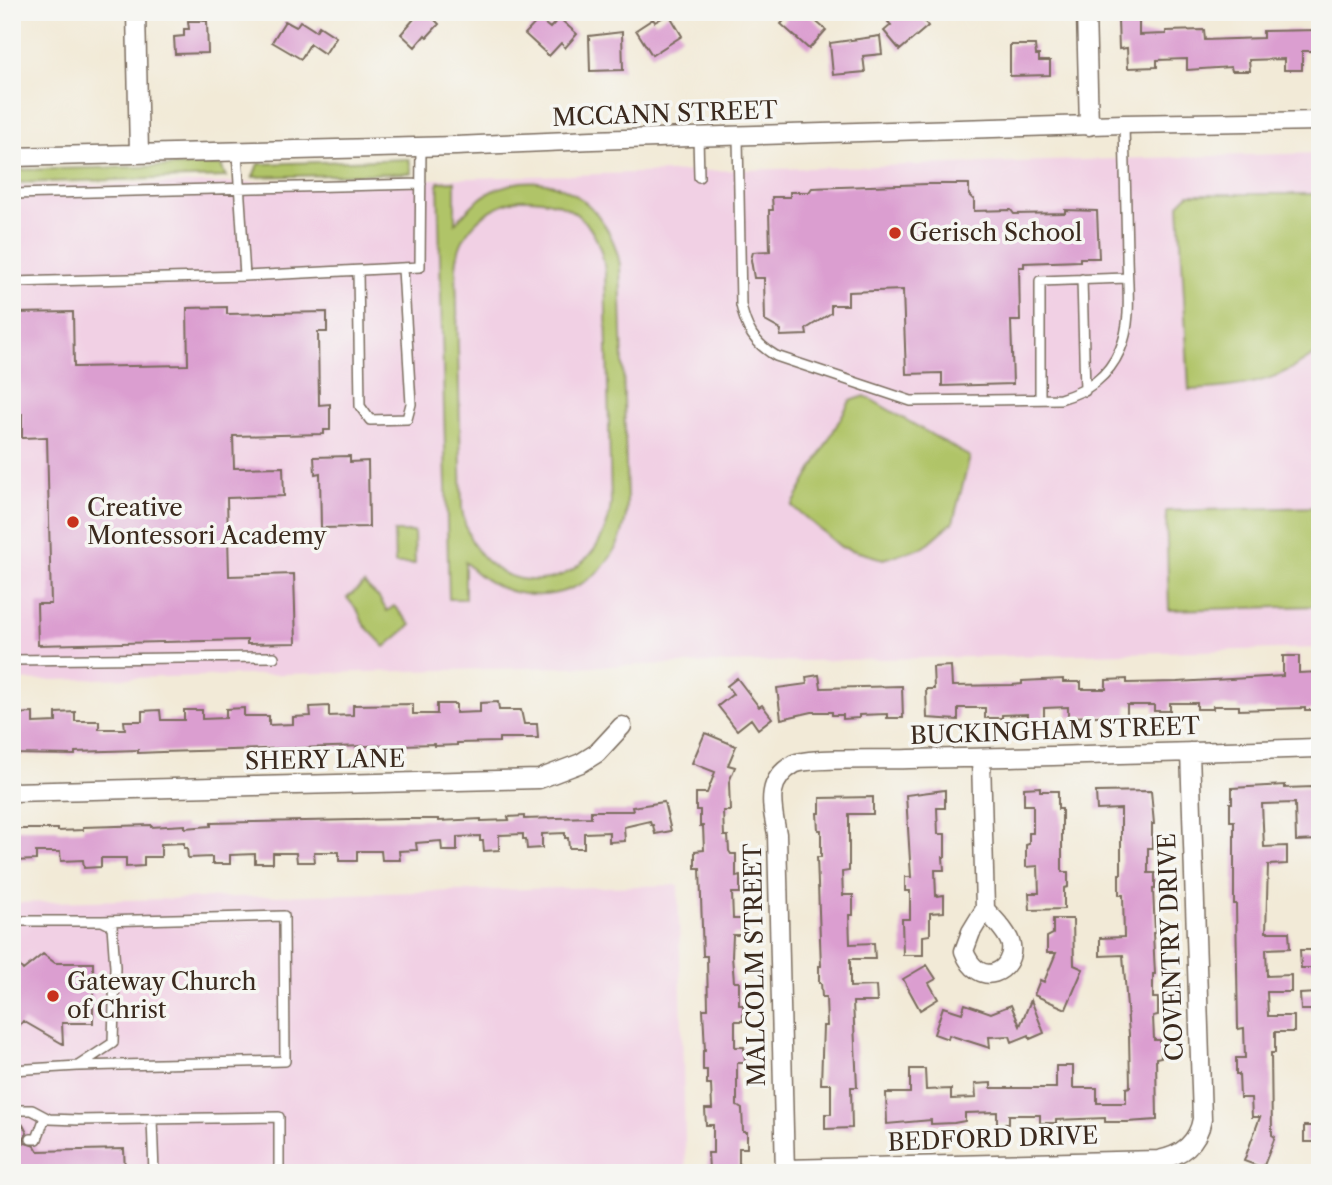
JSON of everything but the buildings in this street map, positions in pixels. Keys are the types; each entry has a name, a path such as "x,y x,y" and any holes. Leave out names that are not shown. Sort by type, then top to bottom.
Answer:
{"street":[{"path":"136,12 139,153"},
{"path":"1086,12 1088,126"},
{"name":"MCCANN STREET","path":"12,157 421,147 1124,124 1320,121"},
{"name":"SHERY LANE","path":"12,792 539,779 581,763 597,753 622,726"},
{"name":"BUCKINGHAM STREET","path":"793,765 811,760 1320,748"},
{"name":"COVENTRY DRIVE","path":"1190,752 1202,1119 1195,1139"},
{"path":"981,758 985,909"},
{"name":"MALCOLM STREET","path":"785,1171 777,834 771,797 776,781 793,765"},
{"name":"BEDFORD DRIVE","path":"785,1171 1158,1160 1183,1151 1195,1139"}],"lane":[{"path":"737,137 741,304 745,324 762,348 776,356 911,401 1040,399 1060,398 1085,391 1108,370 1123,342 1128,306 1124,124"},
{"path":"698,137 699,177"},
{"path":"12,282 245,276 420,267 421,147"},
{"path":"237,152 245,276"},
{"path":"12,194 421,184"},
{"path":"358,271 360,406 370,420 407,419 411,404 403,269"},
{"path":"1040,399 1040,281 1127,278"},
{"path":"1082,279 1085,391"},
{"path":"747,348 762,348"},
{"path":"12,660 274,657"},
{"path":"12,921 284,916 285,1061 12,1070"},
{"path":"78,1066 113,1043 115,967 112,926 102,921"},
{"path":"12,1110 32,1110 45,1117 78,1120 279,1117 279,1173"},
{"path":"31,1139 37,1139 45,1117"},
{"path":"152,1119 154,1173"}],"shaded area":[{"path":"1320,153 1320,648 12,681 12,186 433,179"},
{"path":"678,885 686,1173 12,1173 12,903"}],"green space":[{"path":"409,159 412,173 253,177 258,164"},
{"path":"221,165 226,177 12,183 12,170"},
{"path":"455,181 455,223 476,201 492,191 514,183 536,182 556,186 574,194 590,207 604,224 614,243 620,265 627,500 623,531 610,557 592,577 569,590 543,595 516,593 489,582 465,562 465,599 449,599 438,182","holes":["520,199 537,200 567,208 579,216 596,239 602,254 605,271 611,504 602,537 584,561 562,575 536,580 511,576 489,563 471,540 462,508 456,268 458,255 468,232 485,215"]},
{"path":"1189,194 1320,194 1320,350 1289,370 1258,382 1226,388 1189,390 1179,204"},
{"path":"865,396 970,457 953,522 924,547 883,559 841,547 792,506 850,401"},
{"path":"1320,507 1320,606 1169,610 1166,511"},
{"path":"394,532 414,532 415,564 395,564"},
{"path":"364,584 379,598 387,611 394,606 411,625 385,647 364,625 358,611 347,598"}],"place":[{"name":"Gerisch School","path":"895,233"},
{"name":"Creative Montessori Academy","path":"73,522"},
{"name":"Gateway Church of Christ","path":"53,996"}]}
